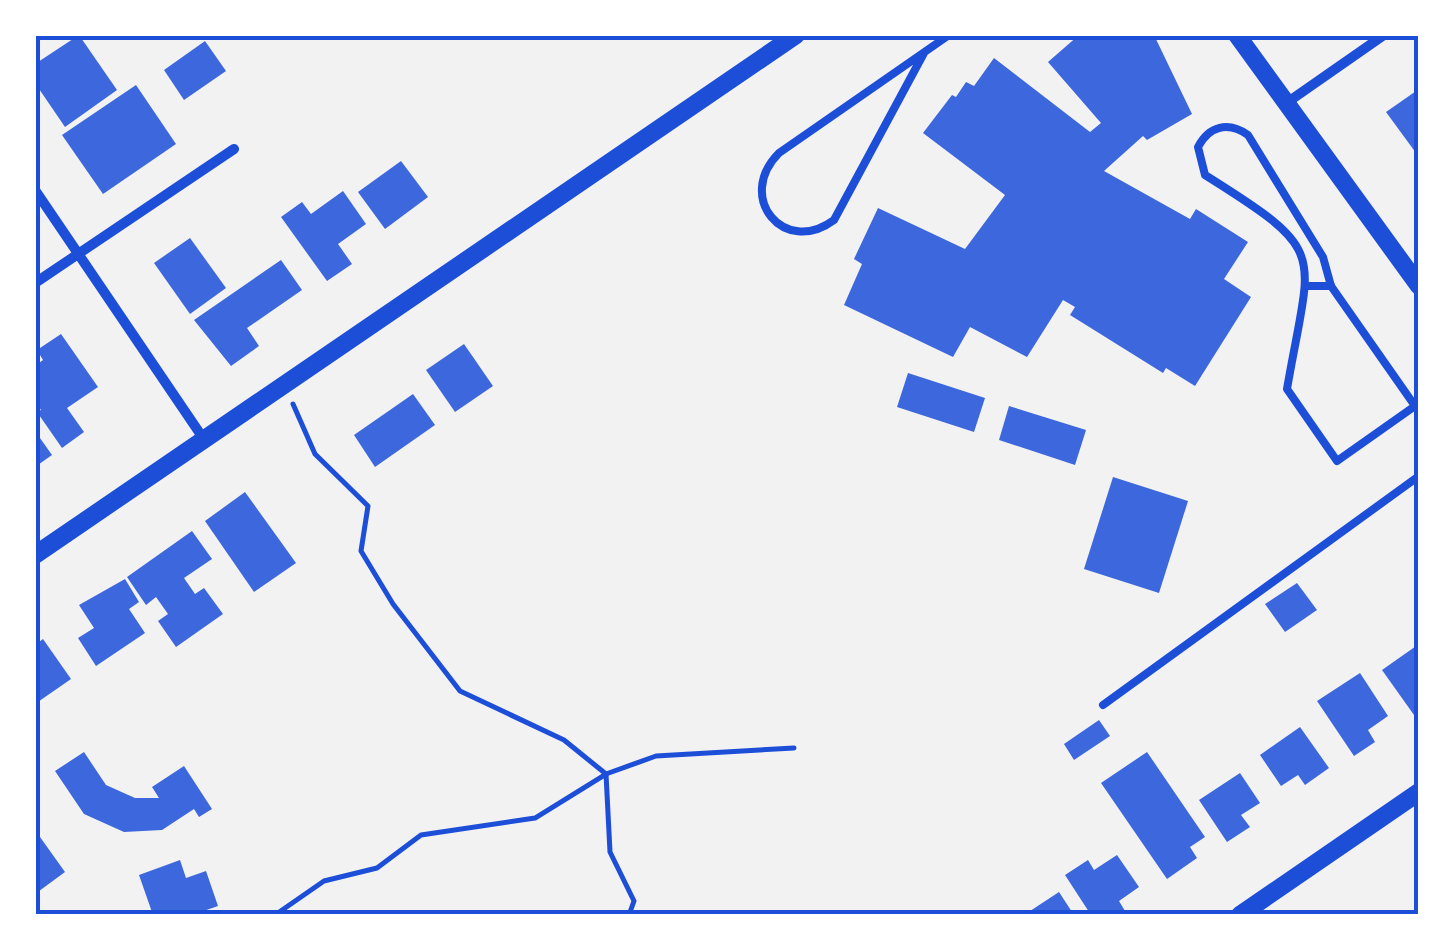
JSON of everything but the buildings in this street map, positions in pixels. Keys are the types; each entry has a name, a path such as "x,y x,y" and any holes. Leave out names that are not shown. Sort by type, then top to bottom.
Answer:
{"street":[{"path":"35,555 796,35"},
{"path":"1237,35 1419,286"},
{"path":"1285,104 1384,35"},
{"path":"35,283 234,149"},
{"path":"35,190 203,438"},
{"path":"1240,915 1419,792"}],"lane":[{"path":"924,52 834,220 809,232 782,226 763,204 762,176 769,164 862,96 924,52 949,35"},
{"path":"1230,126 1248,135 1323,257 1331,286 1417,405 1337,461 1286,389 1305,286 1304,253 1291,233 1205,176 1199,167 1198,147 1210,131 1230,126"},
{"path":"1305,286 1331,286"},
{"path":"1103,705 1419,476"}],"path":[{"path":"284,383 315,454 368,506 362,551 393,604 460,692 564,740 606,774 610,852 634,901 628,915"},
{"path":"276,915 324,881 377,868 421,835 536,818 606,774 656,756 794,748"}]}
